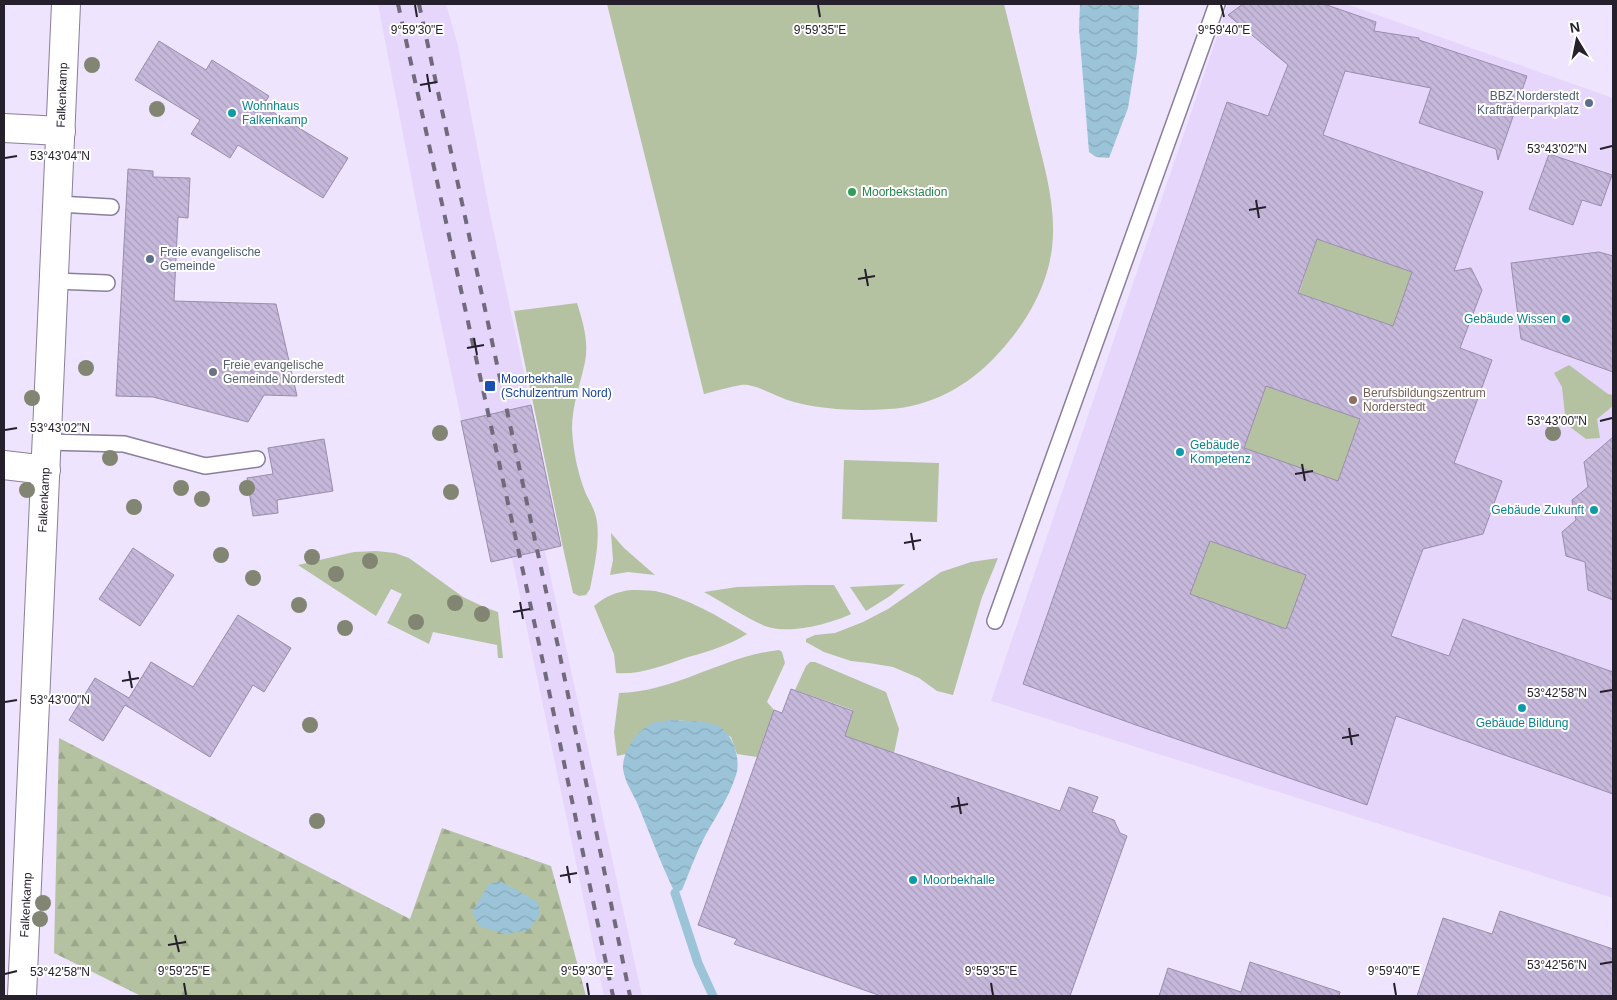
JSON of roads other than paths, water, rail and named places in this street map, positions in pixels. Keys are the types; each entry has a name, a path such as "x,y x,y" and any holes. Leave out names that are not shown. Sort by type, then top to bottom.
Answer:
{"street":[{"name":"Falkenkamp","path":"22,996 66,4"},
{"path":"4,128 61,131"},
{"path":"4,465 46,470"}],"lane":[{"path":"995,621 1217,4"},
{"path":"58,204 111,206"},
{"path":"54,281 107,283"},
{"path":"47,442 124,444 205,466 257,459"}],"water":[{"path":"1080,4 1139,4 1137,53 1128,108 1109,158 1096,157 1089,152 1079,29"},
{"path":"671,720 703,722 720,727 733,742 738,762 736,775 729,792 703,840 682,890 675,893 627,783 623,769 625,756 636,736 653,723"},
{"path":"500,881 538,902 540,915 528,930 505,934 479,926 472,912 489,884"}],"waterway":[{"path":"675,893 698,963 713,996"}],"railway":[{"path":"398,4 541,653 613,996"},
{"path":"419,4 559,651 630,996"}],"place":[{"name":"BBZ Norderstedt Krafträderparkplatz","path":"1589,103"},
{"name":"Wohnhaus Falkenkamp","path":"232,113"},
{"name":"Moorbekstadion","path":"852,192"},
{"name":"Freie evangelische Gemeinde","path":"150,259"},
{"name":"Gebäude Wissen","path":"1566,319"},
{"name":"Freie evangelische Gemeinde Norderstedt","path":"213,372"},
{"name":"Moorbekhalle (Schulzentrum Nord)","path":"490,386"},
{"name":"Berufsbildungszentrum Norderstedt","path":"1353,400"},
{"name":"Gebäude Kompetenz","path":"1180,452"},
{"name":"Gebäude Zukunft","path":"1594,510"},
{"name":"Gebäude Bildung","path":"1522,708"},
{"name":"Moorbekhalle","path":"913,880"}]}
